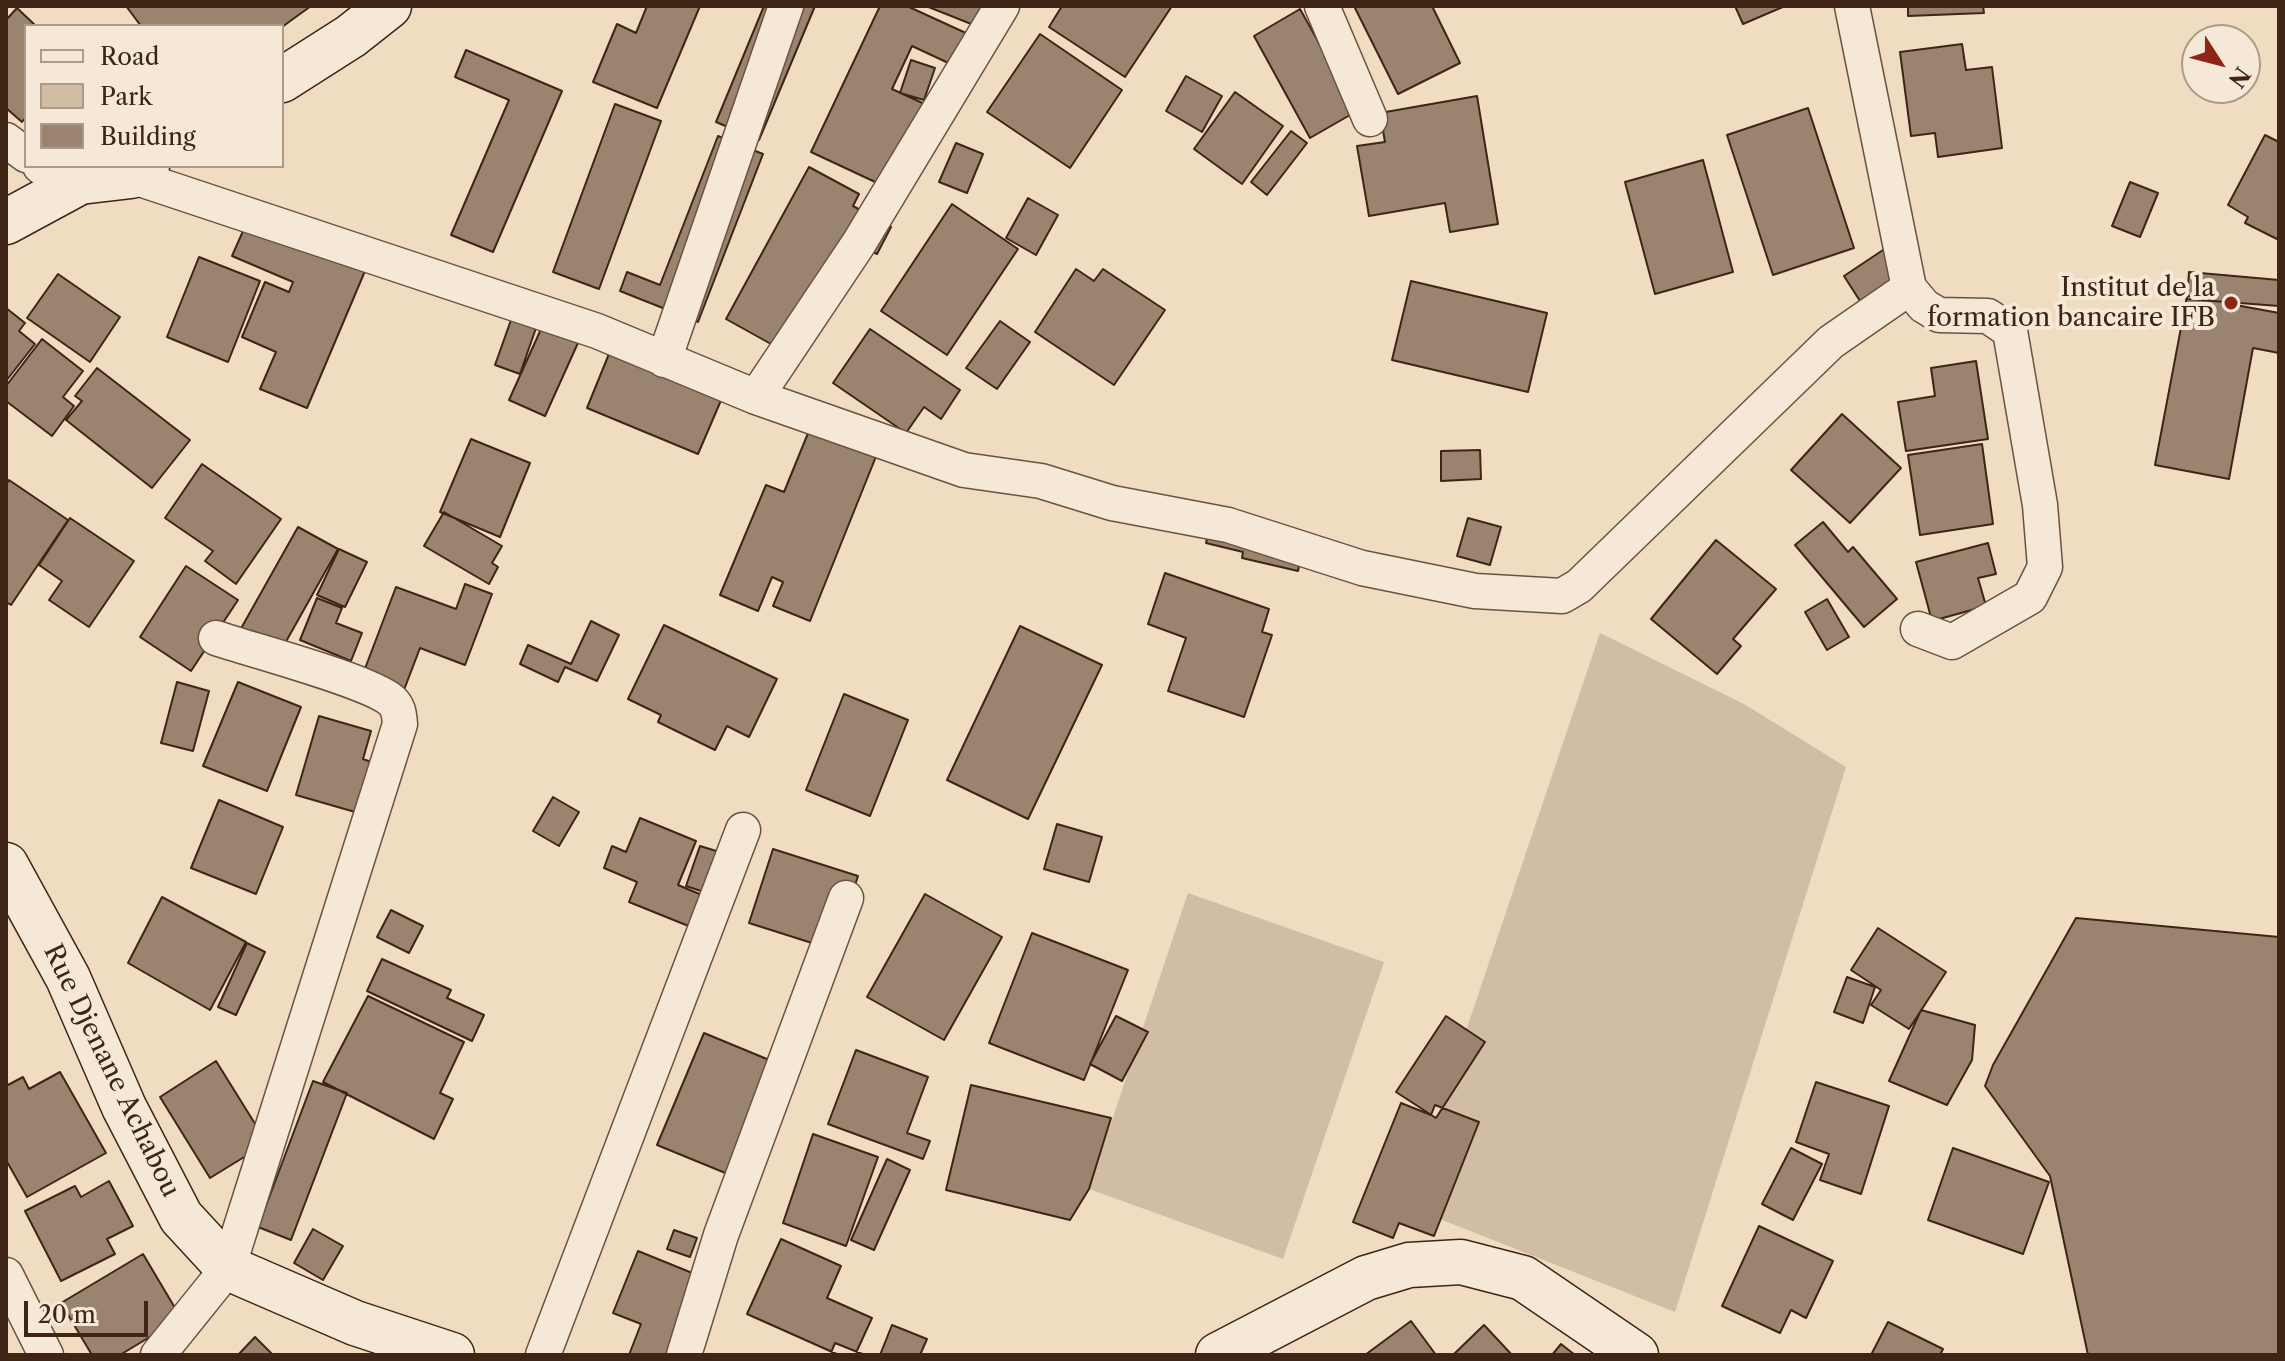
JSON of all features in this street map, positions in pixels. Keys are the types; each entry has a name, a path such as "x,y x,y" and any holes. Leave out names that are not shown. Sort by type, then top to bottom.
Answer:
{"main road":[{"path":"284,79 351,36 389,6"},
{"path":"6,222 62,178 139,171"},
{"name":"Rue Djenane Achabou","path":"6,865 68,978 124,1107 181,1217 228,1268 355,1323 452,1355"},
{"path":"1218,1355 1366,1278 1409,1265 1461,1262 1523,1278 1636,1355"}],"street":[{"path":"664,360 786,6"},
{"path":"756,397 859,243 1002,6"},
{"path":"1322,6 1370,119"},
{"path":"1852,6 1909,288 1924,306 1939,315 1967,318 1988,316 2010,331 2040,505 2045,567 2030,597 1952,642 1918,629"},
{"path":"6,140 24,154"},
{"path":"139,171 597,331 756,397 964,470 1041,481 1112,503 1228,525 1362,568 1475,591 1562,596 1597,571 1663,501 1831,342 1909,288"},
{"path":"158,1355 228,1268 400,724 399,711 392,701 365,688 216,638"},
{"path":"543,1355 743,830"},
{"path":"684,1355 721,1235 846,898"},
{"path":"6,1275 46,1355"}],"green space":[{"path":"1600,633 1744,704 1846,767 1675,1312 1407,1206"},
{"path":"1188,893 1384,962 1283,1259 1089,1189"}],"building":[{"path":"126,6 311,6 284,26 140,24"},
{"path":"647,6 700,6 657,108 593,82 617,24 636,33"},
{"path":"764,6 815,6 759,140 716,122"},
{"path":"880,6 907,6 968,34 957,67 912,46 892,89 942,112 903,195 811,152"},
{"path":"926,6 1010,6 999,35"},
{"path":"1062,6 1172,6 1125,77 1049,27"},
{"path":"1354,6 1432,6 1460,63 1398,94"},
{"path":"1735,6 1785,6 1743,24"},
{"path":"1908,6 1983,6 1984,13 1908,16"},
{"path":"17,8 34,24 24,24 22,122 6,108 6,20"},
{"path":"1300,9 1357,111 1310,138 1254,36"},
{"path":"1040,34 1122,90 1070,168 987,112"},
{"path":"1962,44 1966,70 1992,67 2002,148 1938,157 1935,133 1911,136 1900,52"},
{"path":"466,50 562,91 493,252 451,235 509,100 455,77"},
{"path":"911,60 935,68 924,100 900,93"},
{"path":"1186,76 1222,96 1202,132 1166,111"},
{"path":"1235,92 1283,126 1242,184 1194,149"},
{"path":"1477,96 1498,224 1450,232 1445,203 1369,216 1357,146 1385,142 1380,113"},
{"path":"615,104 661,121 599,289 553,272"},
{"path":"1808,108 1854,248 1773,275 1727,135"},
{"path":"1291,131 1307,143 1267,195 1251,182"},
{"path":"2265,135 2279,142 2279,240 2245,223 2248,217 2228,205"},
{"path":"718,136 763,154 698,322 620,291 627,272 660,285"},
{"path":"956,143 983,154 967,193 939,182"},
{"path":"1703,160 1733,272 1655,294 1625,182"},
{"path":"809,167 859,194 853,206 891,227 877,254 851,240 789,354 726,319"},
{"path":"2130,182 2158,193 2140,237 2112,226"},
{"path":"1028,198 1058,215 1036,255 1006,238"},
{"path":"952,204 1018,249 947,355 881,311"},
{"path":"247,222 365,271 307,408 260,389 276,352 242,337 265,282 289,292 293,282 232,256"},
{"path":"1889,246 1905,271 1860,301 1844,276"},
{"path":"199,257 260,281 228,362 167,337"},
{"path":"1076,269 1094,281 1103,269 1165,310 1114,385 1035,332"},
{"path":"2189,272 2279,280 2279,306 2187,299"},
{"path":"58,274 120,317 90,362 27,318"},
{"path":"1411,281 1547,313 1528,392 1392,360"},
{"path":"2187,296 2279,313 2279,353 2253,348 2229,479 2155,465"},
{"path":"6,308 25,323 19,331 35,344 6,381"},
{"path":"546,318 582,334 545,416 509,400"},
{"path":"511,320 536,328 520,374 495,365"},
{"path":"1000,321 1030,342 997,389 966,368"},
{"path":"870,329 960,390 941,419 924,407 906,433 833,383"},
{"path":"42,339 83,371 63,397 74,406 52,436 6,401 6,386"},
{"path":"613,344 725,391 698,454 587,408"},
{"path":"1976,361 1988,439 1906,451 1898,402 1935,396 1931,368"},
{"path":"97,368 190,440 152,488 66,420 82,401 75,396"},
{"path":"1842,414 1901,468 1850,523 1791,470"},
{"path":"813,421 879,449 810,621 773,606 783,582 772,577 758,611 720,595 766,485 784,492"},
{"path":"471,439 530,463 500,537 440,512"},
{"path":"1982,444 1993,524 1920,535 1908,455"},
{"path":"1480,450 1481,479 1441,481 1441,451"},
{"path":"202,464 281,519 236,584 205,561 213,551 165,518"},
{"path":"9,480 68,520 11,605 6,602 6,485"},
{"path":"444,512 502,546 492,563 498,567 489,584 424,546"},
{"path":"1213,514 1303,546 1298,571 1242,558 1243,552 1206,543"},
{"path":"70,518 134,561 89,627 49,600 62,581 39,565"},
{"path":"1468,518 1501,527 1490,565 1457,556"},
{"path":"1823,522 1848,552 1853,547 1897,599 1864,627 1795,545"},
{"path":"298,527 338,549 279,654 239,632"},
{"path":"1716,540 1776,589 1733,639 1741,646 1717,674 1651,619"},
{"path":"1988,543 1996,574 1978,578 1986,606 1932,621 1916,562"},
{"path":"339,549 367,562 345,607 317,595"},
{"path":"186,566 238,600 191,671 140,637"},
{"path":"1165,573 1269,609 1262,632 1272,635 1244,717 1168,691 1186,638 1148,624"},
{"path":"465,584 492,594 465,665 420,648 399,703 358,687 396,587 456,609"},
{"path":"317,598 342,608 336,623 362,633 351,661 300,640"},
{"path":"1827,599 1849,637 1827,650 1805,612"},
{"path":"591,621 619,635 597,681 565,667 558,682 520,664 528,645 571,664"},
{"path":"664,625 777,679 749,737 727,726 715,750 658,722 661,715 628,699"},
{"path":"1020,626 1102,665 1028,819 947,780"},
{"path":"177,682 209,691 193,751 161,743"},
{"path":"238,682 301,707 267,791 203,766"},
{"path":"844,694 908,720 870,816 806,790"},
{"path":"319,716 371,731 363,759 377,764 362,814 296,795"},
{"path":"553,797 579,812 559,846 533,831"},
{"path":"219,800 283,827 256,894 191,868"},
{"path":"640,818 696,841 678,885 709,898 696,929 629,902 637,882 604,868 612,846 626,852"},
{"path":"1057,824 1102,837 1089,882 1044,869"},
{"path":"700,846 726,854 713,895 686,886"},
{"path":"773,849 858,876 834,950 749,923"},
{"path":"925,894 1002,937 944,1040 867,997"},
{"path":"162,897 246,942 210,1010 128,963"},
{"path":"391,910 423,926 409,953 377,937"},
{"path":"2076,918 2279,937 2279,1355 2088,1355 2050,1176 1985,1086 1993,1065"},
{"path":"1878,928 1946,972 1909,1029 1871,1005 1881,990 1851,970"},
{"path":"1032,933 1128,970 1084,1080 989,1043"},
{"path":"247,943 265,952 236,1015 218,1007"},
{"path":"382,959 451,990 447,998 484,1015 472,1041 367,991"},
{"path":"1847,977 1875,987 1863,1023 1834,1012"},
{"path":"368,996 464,1042 440,1093 453,1099 434,1139 323,1082"},
{"path":"1921,1010 1975,1025 1972,1060 1947,1105 1889,1081"},
{"path":"1116,1016 1148,1032 1122,1081 1090,1064"},
{"path":"1446,1016 1485,1042 1436,1118 1396,1092"},
{"path":"704,1033 791,1069 745,1181 657,1145"},
{"path":"856,1050 928,1077 907,1133 930,1141 923,1159 828,1124"},
{"path":"216,1061 267,1143 210,1178 160,1097"},
{"path":"60,1072 106,1153 27,1197 6,1160 6,1086 23,1077 29,1089"},
{"path":"313,1081 347,1093 291,1240 258,1227"},
{"path":"1816,1082 1889,1106 1861,1194 1820,1180 1829,1154 1796,1142"},
{"path":"971,1085 1111,1118 1089,1189 1070,1220 946,1190"},
{"path":"1401,1103 1431,1115 1435,1105 1479,1122 1434,1236 1399,1223 1393,1238 1353,1222"},
{"path":"813,1134 878,1157 846,1246 783,1223"},
{"path":"1791,1148 1822,1164 1793,1220 1762,1204"},
{"path":"1953,1148 2049,1182 2023,1254 1928,1220"},
{"path":"887,1159 910,1170 874,1250 851,1240"},
{"path":"109,1181 133,1226 107,1239 115,1254 61,1281 25,1211 75,1186 81,1197"},
{"path":"1759,1226 1833,1261 1806,1318 1791,1310 1780,1333 1722,1306"},
{"path":"313,1229 343,1246 323,1280 294,1263"},
{"path":"674,1230 697,1238 690,1257 667,1249"},
{"path":"781,1239 841,1266 827,1298 872,1318 855,1355 839,1355 747,1314"},
{"path":"638,1251 712,1281 683,1355 629,1355 641,1324 613,1313"},
{"path":"143,1254 181,1318 120,1355 92,1355 61,1303"},
{"path":"1411,1321 1436,1355 1365,1355"},
{"path":"1888,1322 1943,1349 1940,1355 1871,1355"},
{"path":"892,1325 927,1339 920,1355 880,1355"},
{"path":"1484,1325 1512,1355 1453,1355"},
{"path":"255,1337 273,1355 238,1355"},
{"path":"835,1343 865,1355 830,1355"},
{"path":"1561,1344 1575,1355 1552,1355"}],"place":[{"name":"Institut de la formation bancaire IFB","path":"2231,303"}]}
